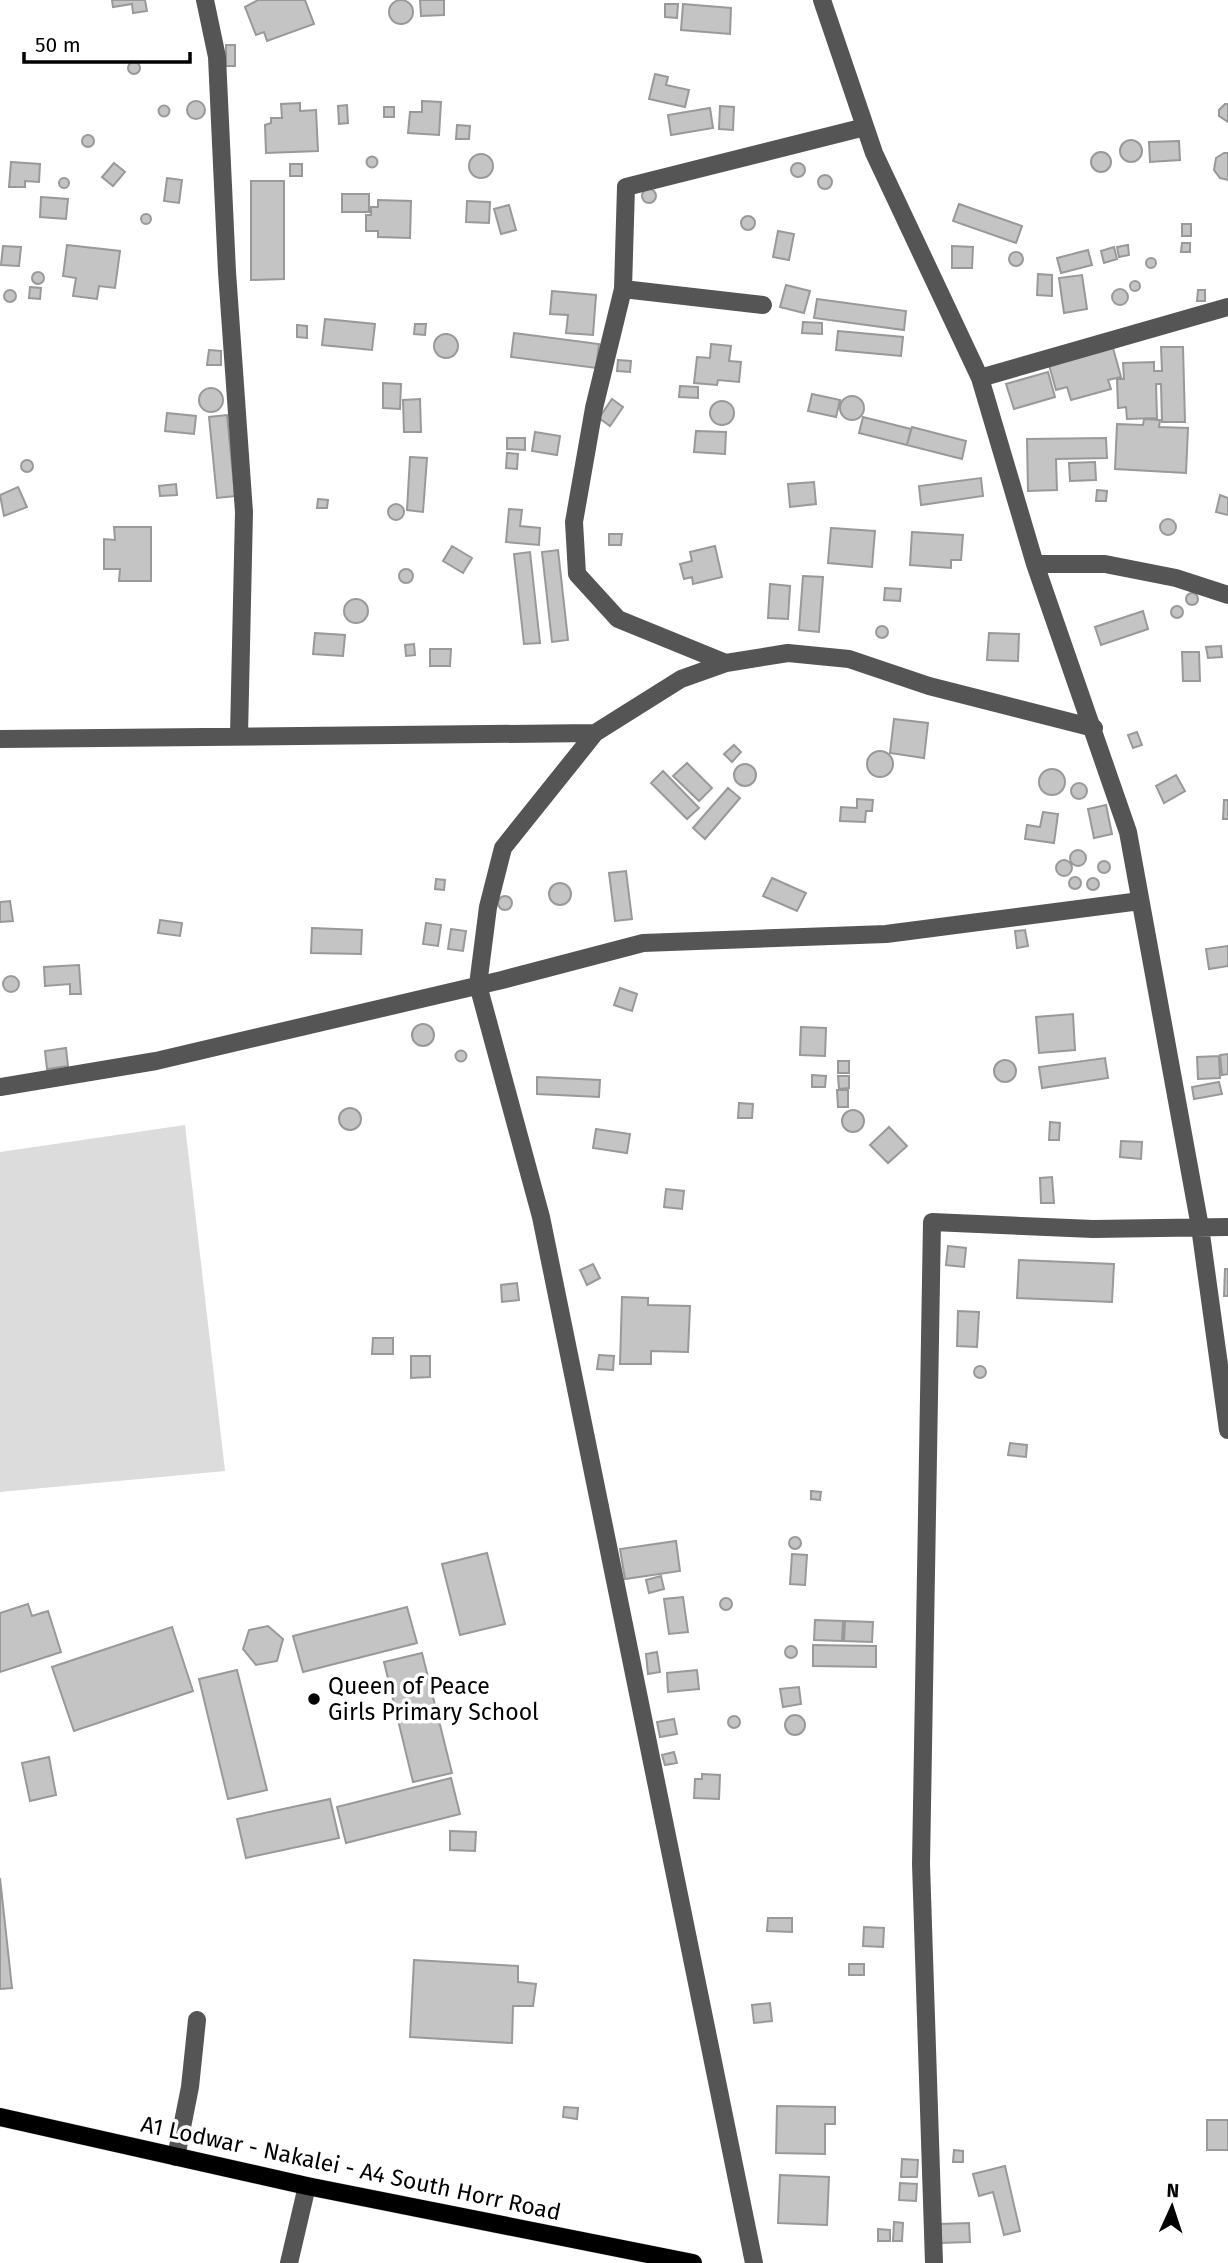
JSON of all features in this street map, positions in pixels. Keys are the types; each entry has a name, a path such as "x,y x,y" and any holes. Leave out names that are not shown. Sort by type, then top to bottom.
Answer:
{"main road":[{"name":"A1 Lodwar - Nakalei - A4 South Horr Road","path":"0,2117 307,2186 693,2263"}],"street":[{"path":"205,0 217,57 227,272 244,512 239,735"},
{"path":"822,0 865,127 980,378 1035,564 1128,832 1200,1227 1228,1430"},
{"path":"726,663 618,619 577,574 574,522 594,408 623,289 626,187 865,127"},
{"path":"623,289 763,305"},
{"path":"980,378 1228,307"},
{"path":"1035,564 1105,564 1176,578 1228,595"},
{"path":"754,2263 541,1217 478,985 488,907 503,848 594,733 681,679 726,663 788,653 849,659 929,686 1094,728"},
{"path":"0,739 594,733"},
{"path":"0,1087 156,1061 643,943 886,934 1140,901"},
{"path":"934,2263 921,1864 932,1222 1093,1229 1228,1227"},
{"path":"176,2157 190,2087 197,2020"},
{"path":"289,2263 307,2186"}],"shaded area":[{"path":"185,1125 225,1471 0,1492 0,1152"}],"building":[{"path":"112,0 145,0 147,11 133,13 132,4 113,7"},
{"path":"258,0 305,0 314,24 267,41 264,32 256,35 245,7"},
{"path":"401,0 412,7 413,12 406,23 401,24 390,17 389,12 396,1"},
{"path":"420,0 444,0 444,15 421,16"},
{"path":"665,4 678,4 677,18 665,17"},
{"path":"683,4 731,8 730,34 681,30"},
{"path":"226,45 235,45 235,66 226,66"},
{"path":"134,62 140,68 134,74 128,68"},
{"path":"655,74 668,77 666,85 689,90 685,107 649,99"},
{"path":"196,101 202,104 205,110 202,116 196,119 190,116 187,110 190,104"},
{"path":"422,101 441,102 439,135 408,133 410,112 422,112"},
{"path":"300,103 300,111 316,110 318,151 266,153 265,125 271,123 271,118 282,118 281,104"},
{"path":"1228,104 1228,122 1219,116 1219,110"},
{"path":"347,105 348,123 339,124 338,106"},
{"path":"164,106 168,107 168,115 164,116 160,115 159,111 160,107"},
{"path":"720,106 734,107 733,130 719,129"},
{"path":"384,107 394,107 394,117 384,117"},
{"path":"710,108 713,128 671,135 668,115"},
{"path":"457,125 470,126 469,139 456,139"},
{"path":"88,135 94,141 88,147 82,141"},
{"path":"1131,140 1139,143 1142,151 1139,159 1131,162 1123,159 1120,151 1123,143"},
{"path":"1179,141 1180,160 1150,162 1149,142"},
{"path":"1097,152 1105,152 1111,162 1105,172 1097,172 1091,166 1091,158"},
{"path":"1228,153 1228,180 1220,178 1214,170 1216,158"},
{"path":"481,154 492,161 493,166 486,177 481,178 470,171 469,166 476,155"},
{"path":"372,157 376,158 376,166 372,167 368,166 367,162 368,158"},
{"path":"11,162 40,164 39,182 25,181 25,187 9,187"},
{"path":"114,163 125,172 113,186 102,177"},
{"path":"795,163 801,163 805,170 801,177 795,177 791,173 791,167"},
{"path":"290,164 302,164 302,176 290,176"},
{"path":"822,175 828,175 832,182 828,189 822,189 818,185 818,179"},
{"path":"64,178 68,179 68,187 64,188 60,187 59,183 60,179"},
{"path":"167,178 182,180 179,203 164,201"},
{"path":"251,181 284,181 284,279 251,280"},
{"path":"649,189 654,191 654,201 649,203 644,201 642,196 644,191"},
{"path":"342,194 369,194 369,212 342,212"},
{"path":"41,197 68,199 66,219 40,217"},
{"path":"378,200 411,201 410,238 378,237 378,231 366,231 366,215 371,215 371,207 378,207"},
{"path":"467,201 490,202 489,223 466,222"},
{"path":"959,204 1022,226 1016,243 953,221"},
{"path":"509,205 516,230 501,234 494,209"},
{"path":"146,214 150,215 150,223 146,224 142,223 141,219 142,215"},
{"path":"745,216 751,216 755,223 751,230 745,230 741,226 741,220"},
{"path":"1182,224 1191,224 1191,236 1182,236"},
{"path":"778,231 794,234 789,260 773,257"},
{"path":"1182,243 1190,243 1190,252 1181,252"},
{"path":"67,245 120,251 115,288 99,286 97,299 73,296 76,278 63,276"},
{"path":"1128,245 1129,255 1119,257 1117,247"},
{"path":"3,246 21,247 19,266 1,265"},
{"path":"952,246 973,247 972,268 952,268"},
{"path":"1114,247 1117,259 1104,263 1101,251"},
{"path":"1088,250 1092,265 1061,273 1057,258"},
{"path":"1013,252 1019,252 1023,259 1019,266 1013,266 1009,262 1009,256"},
{"path":"1151,258 1155,259 1155,267 1151,268 1147,267 1146,263 1147,259"},
{"path":"38,272 44,278 38,284 32,278"},
{"path":"1038,274 1052,275 1052,296 1037,295"},
{"path":"1082,275 1087,309 1064,313 1059,278"},
{"path":"1135,281 1139,282 1139,290 1135,291 1131,290 1130,286 1131,282"},
{"path":"786,285 810,291 804,313 780,307"},
{"path":"30,287 41,288 40,299 29,298"},
{"path":"1117,289 1123,289 1128,297 1126,303 1117,305 1112,300 1112,294"},
{"path":"10,290 16,296 10,302 4,296"},
{"path":"1198,290 1205,290 1205,301 1197,301"},
{"path":"552,291 596,295 593,335 566,333 568,315 550,314"},
{"path":"817,299 906,311 904,330 814,318"},
{"path":"325,319 375,324 372,350 322,345"},
{"path":"803,322 822,323 822,334 802,333"},
{"path":"415,324 426,324 425,335 414,334"},
{"path":"297,325 307,326 307,338 297,337"},
{"path":"838,331 903,337 901,356 836,350"},
{"path":"514,333 599,344 596,368 511,357"},
{"path":"446,334 457,341 458,346 451,357 446,358 435,351 434,346 441,335"},
{"path":"711,344 731,346 729,361 741,362 739,382 718,380 717,385 694,383 697,357 710,358"},
{"path":"1161,347 1183,347 1185,422 1162,422 1161,384 1156,384 1157,418 1127,419 1126,407 1118,408 1117,379 1124,379 1123,363 1154,362 1154,371 1162,371"},
{"path":"1113,348 1121,377 1108,380 1111,389 1071,400 1067,387 1056,390 1049,365"},
{"path":"209,350 221,351 221,365 207,365"},
{"path":"618,360 631,361 630,372 617,371"},
{"path":"1048,372 1055,397 1014,409 1006,384"},
{"path":"383,383 401,384 400,409 383,408"},
{"path":"680,386 698,387 698,398 679,397"},
{"path":"211,388 222,395 223,400 216,411 211,412 200,405 199,400 206,389"},
{"path":"812,394 840,400 836,417 808,411"},
{"path":"852,396 863,403 864,408 857,419 852,420 841,413 840,408 847,397"},
{"path":"420,399 421,432 404,432 403,400"},
{"path":"612,399 623,407 610,426 599,418"},
{"path":"722,401 733,408 734,413 727,424 722,425 711,418 710,413 717,402"},
{"path":"167,413 196,416 194,434 165,431"},
{"path":"227,415 235,496 217,498 209,417"},
{"path":"863,417 911,429 907,445 859,433"},
{"path":"1144,419 1160,420 1159,427 1188,428 1186,473 1115,469 1117,424 1143,425"},
{"path":"912,427 966,441 962,459 907,445"},
{"path":"696,431 726,432 725,454 694,452"},
{"path":"535,432 560,436 557,455 532,451"},
{"path":"507,438 525,438 525,450 507,449"},
{"path":"1106,438 1107,458 1056,459 1057,490 1028,491 1027,439"},
{"path":"507,453 518,454 517,469 506,468"},
{"path":"410,457 427,458 423,512 407,510"},
{"path":"27,460 33,466 27,472 21,466"},
{"path":"1095,462 1096,480 1070,481 1069,463"},
{"path":"981,478 983,496 921,505 919,486"},
{"path":"814,482 816,504 790,507 788,484"},
{"path":"176,484 177,495 160,496 159,486"},
{"path":"18,487 27,507 4,516 0,495"},
{"path":"1097,490 1107,491 1106,501 1096,501"},
{"path":"1220,495 1228,498 1228,515 1216,512"},
{"path":"318,499 328,500 327,508 317,508"},
{"path":"393,504 399,504 404,512 402,518 393,520 388,515 388,509"},
{"path":"509,509 522,510 520,526 540,528 539,545 506,542"},
{"path":"1165,519 1171,519 1176,527 1174,533 1165,535 1160,530 1160,524"},
{"path":"114,527 151,527 151,581 119,581 120,569 104,569 104,539 115,540"},
{"path":"831,528 875,531 872,567 828,563"},
{"path":"912,532 963,535 961,560 951,560 951,568 910,565"},
{"path":"609,534 622,534 621,545 609,545"},
{"path":"452,546 472,558 463,573 443,561"},
{"path":"715,546 722,577 693,584 692,577 684,579 680,564 692,561 690,552"},
{"path":"558,550 568,640 552,642 542,552"},
{"path":"530,552 540,643 524,644 514,554"},
{"path":"406,569 411,571 411,581 406,583 401,581 399,576 401,571"},
{"path":"803,576 823,577 819,632 799,630"},
{"path":"770,584 790,586 788,619 768,618"},
{"path":"885,588 901,589 900,601 884,600"},
{"path":"1192,593 1198,599 1192,605 1186,599"},
{"path":"356,599 367,606 368,611 361,622 356,623 345,616 344,611 351,600"},
{"path":"1177,606 1183,612 1177,618 1171,612"},
{"path":"1143,611 1148,629 1101,645 1095,627"},
{"path":"882,626 888,632 882,638 876,632"},
{"path":"315,633 345,635 343,656 313,654"},
{"path":"989,633 1019,634 1018,661 987,660"},
{"path":"414,644 415,655 406,656 405,645"},
{"path":"1221,646 1222,657 1208,658 1206,647"},
{"path":"430,649 451,649 450,666 430,666"},
{"path":"1182,652 1199,652 1200,681 1183,681"},
{"path":"894,719 928,723 924,758 890,753"},
{"path":"1137,732 1142,745 1133,748 1128,735"},
{"path":"734,745 741,752 732,762 724,754"},
{"path":"880,751 889,755 893,764 889,773 880,777 871,773 867,764 871,755"},
{"path":"687,763 712,788 699,801 673,776"},
{"path":"745,764 753,767 756,775 753,783 745,786 737,783 734,775 737,767"},
{"path":"1052,769 1061,773 1065,782 1061,791 1052,795 1043,791 1039,782 1043,773"},
{"path":"663,771 699,808 687,819 651,783"},
{"path":"1176,775 1185,791 1164,803 1156,786"},
{"path":"1079,783 1085,785 1085,797 1079,799 1073,797 1071,791 1073,785"},
{"path":"728,788 740,798 705,839 693,828"},
{"path":"857,799 873,800 872,811 866,811 865,822 840,821 841,807 857,808"},
{"path":"1224,800 1228,800 1228,819 1223,819"},
{"path":"1106,805 1112,834 1094,838 1088,809"},
{"path":"1043,812 1058,814 1054,843 1025,839 1027,825 1040,827"},
{"path":"1078,850 1084,852 1084,864 1078,866 1072,864 1070,858 1072,852"},
{"path":"1064,860 1070,862 1070,874 1064,876 1058,874 1056,868 1058,862"},
{"path":"1104,861 1110,867 1104,873 1098,867"},
{"path":"626,871 632,919 615,921 609,873"},
{"path":"1075,877 1081,883 1075,889 1069,883"},
{"path":"772,878 806,893 797,911 763,896"},
{"path":"1093,878 1099,884 1093,890 1087,884"},
{"path":"436,879 445,880 444,890 435,889"},
{"path":"560,883 568,886 571,894 568,902 560,905 552,902 549,894 552,886"},
{"path":"502,896 508,896 512,903 508,910 502,910 498,906 498,900"},
{"path":"10,901 13,921 0,922 0,902"},
{"path":"160,920 182,923 180,936 158,933"},
{"path":"426,923 441,925 438,946 423,944"},
{"path":"312,928 362,930 361,954 311,953"},
{"path":"451,929 466,931 463,951 448,949"},
{"path":"1025,930 1028,946 1017,948 1015,931"},
{"path":"1228,946 1228,966 1209,969 1206,949"},
{"path":"79,965 81,994 70,994 70,984 45,986 44,967"},
{"path":"11,976 19,984 11,992 3,984"},
{"path":"620,988 637,994 632,1011 614,1005"},
{"path":"1073,1014 1075,1050 1039,1053 1036,1017"},
{"path":"423,1024 431,1027 434,1035 431,1043 423,1046 415,1043 412,1035 415,1027"},
{"path":"801,1027 826,1028 825,1056 800,1055"},
{"path":"66,1048 68,1066 47,1069 45,1051"},
{"path":"461,1050 467,1056 461,1062 455,1056"},
{"path":"1228,1054 1228,1074 1222,1075 1220,1055"},
{"path":"1219,1056 1220,1078 1198,1079 1197,1057"},
{"path":"1105,1058 1108,1078 1042,1088 1039,1067"},
{"path":"1005,1060 1013,1063 1016,1071 1013,1079 1005,1082 997,1079 994,1071 997,1063"},
{"path":"838,1061 849,1061 849,1073 838,1073"},
{"path":"812,1075 826,1076 825,1087 812,1087"},
{"path":"838,1076 849,1076 849,1088 839,1089"},
{"path":"537,1077 600,1080 599,1097 537,1094"},
{"path":"1219,1082 1222,1094 1194,1099 1192,1087"},
{"path":"837,1090 848,1090 848,1107 838,1107"},
{"path":"739,1103 753,1104 752,1118 738,1118"},
{"path":"350,1108 358,1111 361,1119 358,1127 350,1130 342,1127 339,1119 342,1111"},
{"path":"853,1110 861,1113 864,1121 861,1129 853,1132 845,1129 842,1121 845,1113"},
{"path":"1050,1122 1060,1123 1059,1140 1049,1140"},
{"path":"889,1127 907,1146 888,1163 870,1145"},
{"path":"596,1129 630,1134 627,1153 593,1148"},
{"path":"1121,1141 1142,1142 1141,1159 1120,1157"},
{"path":"1052,1177 1054,1203 1041,1203 1040,1178"},
{"path":"666,1189 684,1191 682,1209 664,1207"},
{"path":"948,1246 966,1248 964,1267 946,1265"},
{"path":"1019,1260 1114,1264 1112,1302 1017,1298"},
{"path":"593,1264 600,1278 587,1285 580,1270"},
{"path":"1225,1269 1228,1269 1228,1296 1224,1296"},
{"path":"517,1283 519,1300 502,1302 501,1285"},
{"path":"622,1297 648,1298 648,1305 690,1306 688,1352 651,1351 651,1364 620,1364"},
{"path":"958,1311 979,1312 977,1347 957,1346"},
{"path":"373,1338 393,1338 393,1354 372,1354"},
{"path":"599,1355 614,1356 613,1370 597,1369"},
{"path":"411,1356 430,1356 430,1377 411,1378"},
{"path":"980,1366 986,1372 980,1378 974,1372"},
{"path":"1010,1443 1027,1445 1026,1457 1008,1455"},
{"path":"811,1491 821,1492 820,1500 811,1499"},
{"path":"795,1537 801,1543 795,1549 789,1543"},
{"path":"676,1541 680,1571 625,1579 620,1549"},
{"path":"487,1553 505,1624 460,1635 442,1564"},
{"path":"792,1554 807,1555 805,1585 790,1584"},
{"path":"661,1576 664,1589 649,1593 646,1580"},
{"path":"683,1597 688,1632 669,1634 664,1599"},
{"path":"726,1598 732,1604 726,1610 720,1604"},
{"path":"28,1604 32,1616 48,1611 61,1652 0,1672 0,1613"},
{"path":"407,1607 417,1643 303,1672 293,1636"},
{"path":"815,1620 843,1621 842,1641 814,1640"},
{"path":"845,1621 873,1622 872,1642 844,1641"},
{"path":"268,1626 283,1639 277,1661 256,1665 243,1649 249,1630"},
{"path":"172,1627 193,1691 74,1731 52,1667"},
{"path":"813,1645 876,1646 876,1667 813,1666"},
{"path":"791,1646 797,1652 791,1658 785,1652"},
{"path":"657,1652 660,1672 648,1674 646,1654"},
{"path":"422,1653 452,1773 413,1782 384,1662"},
{"path":"237,1670 267,1790 228,1799 199,1679"},
{"path":"697,1670 699,1689 668,1692 667,1673"},
{"path":"799,1687 801,1704 783,1707 780,1689"},
{"path":"795,1715 802,1718 805,1725 802,1732 795,1735 788,1732 785,1725 788,1718"},
{"path":"734,1716 740,1722 734,1728 728,1722"},
{"path":"674,1719 677,1734 660,1737 657,1722"},
{"path":"674,1752 677,1763 665,1765 662,1755"},
{"path":"49,1757 56,1795 30,1801 22,1763"},
{"path":"702,1774 720,1775 719,1799 694,1798 695,1779 702,1779"},
{"path":"451,1778 460,1814 346,1843 337,1807"},
{"path":"330,1799 339,1838 246,1858 237,1819"},
{"path":"450,1831 476,1832 475,1851 450,1850"},
{"path":"0,1878 12,1988 0,1989"},
{"path":"768,1918 792,1918 792,1932 767,1931"},
{"path":"864,1927 884,1928 883,1947 863,1946"},
{"path":"414,1960 518,1966 518,1982 536,1984 533,2006 513,2006 512,2043 410,2037"},
{"path":"849,1964 864,1964 864,1975 849,1975"},
{"path":"770,2003 772,2021 754,2023 752,2005"},
{"path":"777,2106 835,2107 835,2124 825,2124 825,2154 776,2153"},
{"path":"564,2107 578,2108 577,2119 563,2117"},
{"path":"1207,2120 1228,2120 1228,2150 1207,2150"},
{"path":"954,2150 963,2151 963,2162 953,2162"},
{"path":"902,2159 918,2160 917,2177 901,2177"},
{"path":"1005,2166 1020,2231 1004,2235 993,2192 979,2196 973,2174"},
{"path":"780,2175 829,2177 827,2225 778,2223"},
{"path":"900,2183 917,2184 916,2201 899,2200"},
{"path":"894,2222 903,2223 902,2241 893,2241"},
{"path":"969,2223 970,2242 940,2243 939,2224"},
{"path":"878,2229 890,2230 890,2241 878,2241"}],"place":[{"name":"Queen of Peace Girls Primary School","path":"314,1699"}]}
